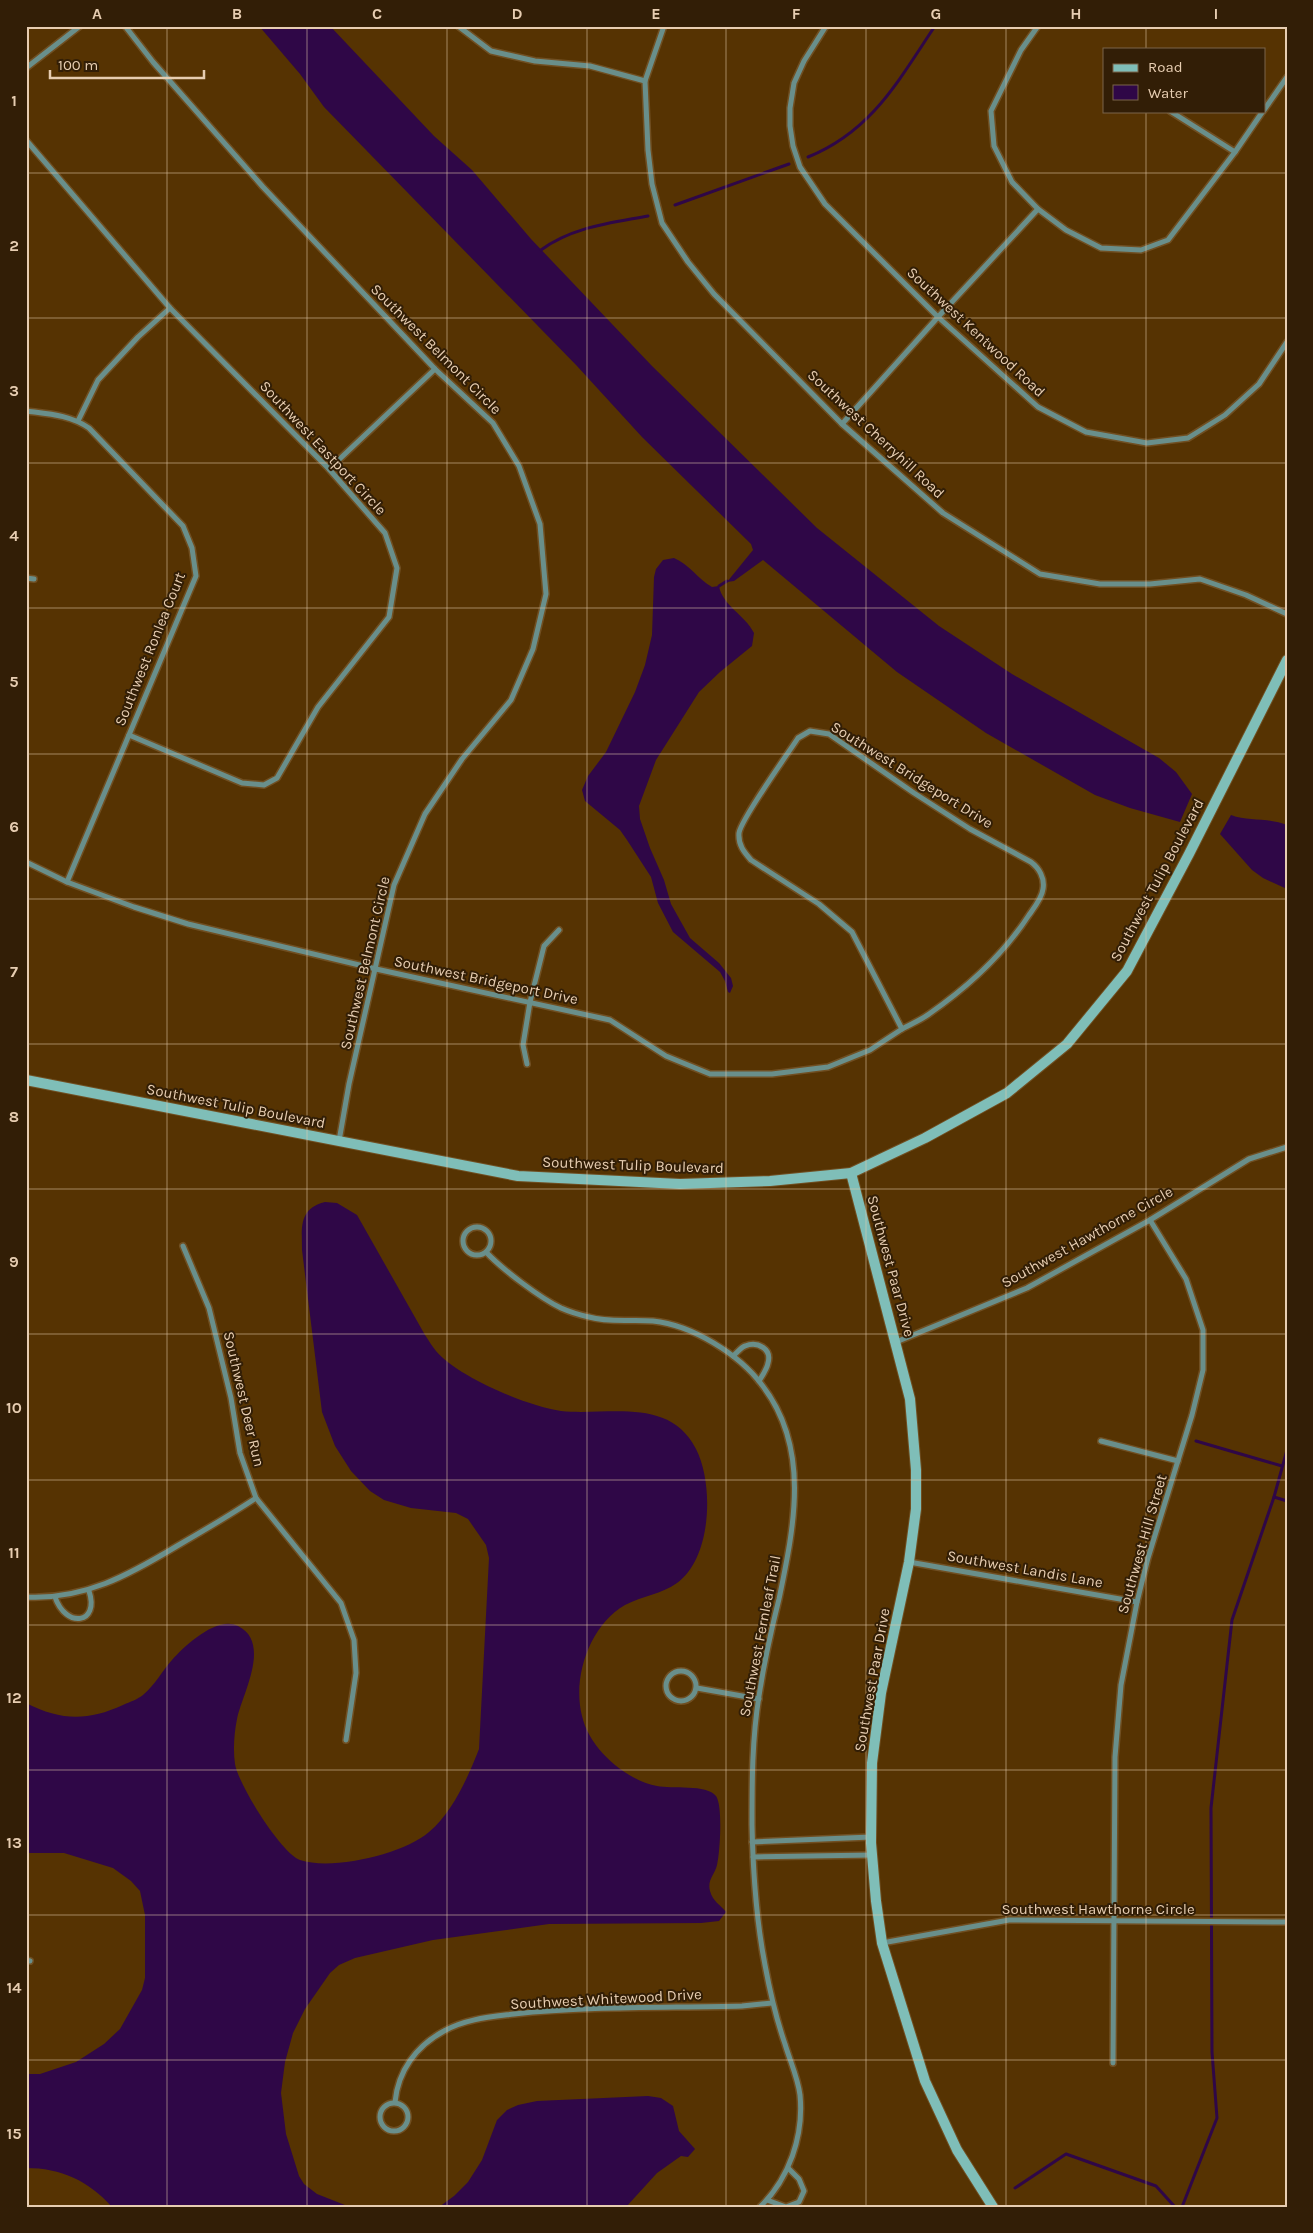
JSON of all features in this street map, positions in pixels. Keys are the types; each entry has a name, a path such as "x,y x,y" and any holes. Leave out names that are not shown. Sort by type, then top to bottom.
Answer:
{"street":[{"path":"26,68 80,26"},
{"name":"Southwest Belmont Circle","path":"125,26 153,62 263,187 435,369 493,423 519,466 540,524 546,594 533,649 511,700 462,759 424,814 394,885 349,1084 339,1141"},
{"path":"458,26 491,50 535,61 590,66 645,81"},
{"name":"Southwest Cherryhill Road","path":"664,26 645,81 648,150 652,184 662,223 688,262 714,294 842,424 943,513 1040,574 1100,584 1150,584 1200,579 1246,595 1287,614"},
{"name":"Southwest Kentwood Road","path":"826,26 804,61 794,83 790,108 790,126 793,146 800,167 825,204 938,317 1038,407 1086,432 1147,443 1188,438 1225,415 1259,384 1287,342"},
{"path":"1038,26 1021,50 991,111 994,146 1012,182 1038,210 1066,230 1101,248 1141,250 1168,240 1263,112"},
{"path":"1266,108 1287,77"},
{"path":"1172,112 1235,152"},
{"name":"Southwest Eastport Circle","path":"26,140 170,308 330,469 385,533 397,568 389,616 318,707 277,778 264,785 242,783 129,736"},
{"path":"842,424 1038,210"},
{"path":"78,421 98,380 132,343 170,308"},
{"path":"330,469 435,369"},
{"name":"Southwest Ronlea Court","path":"26,411 59,415 78,421 89,428 183,526 192,548 196,576 67,882"},
{"path":"26,578 34,580"},
{"name":"Southwest Tulip Boulevard","path":"26,1080 518,1176 680,1184 770,1181 851,1173 925,1138 1007,1093 1067,1044 1127,971 1189,854 1287,660"},
{"name":"Southwest Bridgeport Drive","path":"26,862 67,882 134,907 188,924 376,969 610,1020 666,1056 710,1074 772,1074 828,1067 870,1050 951,998 999,955 1018,931 1039,899 1044,887 1042,877 1031,862 970,829 914,794 829,734 810,731 798,738 739,831 739,843 752,860 819,904 852,932 902,1029"},
{"path":"526,1064 523,1045 530,1002 544,946 559,930"},
{"name":"Southwest Hawthorne Circle","path":"896,1342 1027,1288 1150,1220 1249,1159 1287,1147"},
{"name":"Southwest Paar Drive","path":"851,1173 910,1399 916,1470 916,1509 909,1562 881,1694 873,1753 871,1837 882,1943 925,2081 957,2150 993,2207"},
{"name":"Southwest Hill Street","path":"1113,2063 1112,1919 1115,1758 1121,1685 1136,1602 1192,1415 1203,1370 1203,1330 1186,1279 1150,1220"},
{"name":"Southwest Fernleaf Trail","path":"481,1227 488,1230 492,1243 486,1252 477,1255 470,1254 465,1249 464,1235 468,1230 481,1227"},
{"name":"Southwest Deer Run","path":"183,1246 209,1308 232,1398 240,1453 256,1498 341,1603 354,1640 356,1673 346,1740"},
{"name":"Southwest Fernleaf Trail","path":"486,1252 534,1291 560,1308 593,1319 655,1321 679,1327 725,1349 759,1381 786,1428 794,1458 795,1511 790,1549 759,1699 752,1789 752,1842 754,1890 764,1961 772,2002 800,2093 798,2137 786,2174 760,2207"},
{"path":"733,1356 745,1346 757,1344 764,1348 768,1354 768,1363 759,1381"},
{"path":"1101,1441 1178,1461"},
{"path":"26,1597 55,1597 89,1590 123,1577 256,1498"},
{"name":"Southwest Landis Lane","path":"909,1562 1136,1602"},
{"path":"55,1597 62,1612 68,1616 81,1618 87,1616 90,1612 89,1590"},
{"path":"678,1672 692,1675 696,1681 696,1688 694,1695 688,1700 681,1701 674,1700 666,1688 667,1681 671,1675 678,1672"},
{"path":"696,1688 759,1699"},
{"path":"752,1842 871,1837"},
{"path":"753,1857 872,1855"},
{"name":"Southwest Hawthorne Circle","path":"882,1943 1010,1920 1112,1919 1287,1922"},
{"name":"Southwest Whitewood Drive","path":"395,2102 399,2079 419,2048 444,2031 465,2022 548,2010 742,2006 772,2002"},
{"path":"395,2102 405,2108 408,2119 403,2128 392,2132 382,2126 379,2116 384,2106 395,2102"},
{"path":"767,2200 786,2207 799,2202 804,2191 799,2180 788,2168"}],"water":[{"path":"259,26 330,26 434,136 472,170 531,239 652,366 817,528 939,626 1012,674 1159,758 1176,772 1192,794 1180,822 1130,808 1095,795 986,733 897,672 763,560 734,581 727,582 753,550 751,544 642,437 577,366 324,107 300,74"},
{"path":"674,558 712,587 719,586 724,599 754,633 752,646 699,692 656,760 639,806 640,819 664,880 671,904 690,938 719,963 731,978 733,986 730,993 720,972 673,932 658,903 651,877 620,830 585,801 582,790 588,776 606,752 635,692 645,665 652,635 654,577 656,569 663,560"},
{"path":"1231,815 1287,825 1287,889 1263,878 1252,870 1220,834"},
{"path":"325,1202 337,1203 357,1215 425,1335 436,1351 460,1371 512,1397 547,1408 561,1411 617,1411 654,1415 670,1421 684,1432 696,1449 706,1481 707,1500 703,1539 697,1556 689,1572 677,1583 665,1590 625,1605 602,1625 593,1639 582,1669 580,1701 582,1716 592,1740 600,1751 621,1770 645,1783 663,1787 697,1788 711,1792 716,1796 720,1809 720,1840 717,1865 709,1887 713,1898 726,1912 719,1921 701,1923 549,1924 433,1940 355,1958 339,1965 330,1973 305,2009 293,2033 285,2062 281,2093 286,2134 299,2176 304,2184 317,2194 350,2207 112,2207 84,2183 63,2173 26,2168 26,2074 40,2074 76,2062 104,2044 120,2029 142,1990 145,1978 145,1915 140,1891 131,1881 113,1868 64,1853 26,1853 26,1703 51,1713 74,1717 98,1714 110,1710 143,1695 168,1664 202,1633 221,1625 230,1624 238,1626 248,1634 253,1644 254,1656 252,1670 235,1730 234,1759 238,1774 252,1801 282,1845 300,1860 314,1863 348,1862 367,1858 403,1847 418,1840 438,1824 445,1815 465,1782 479,1749 489,1558 486,1545 468,1519 456,1513 411,1508 384,1500 370,1491 351,1471 335,1446 322,1412 302,1250 303,1220 310,1209"},
{"path":"648,2096 661,2098 673,2106 679,2131 695,2149 688,2157 681,2156 657,2173 626,2207 439,2207 468,2182 482,2160 497,2120 507,2110 518,2105 537,2101"}],"waterway":[{"path":"808,157 830,146 867,119 909,66 935,26"},
{"path":"675,205 789,164"},
{"path":"541,250 553,242 579,231 648,216"},
{"path":"719,586 727,581"},
{"path":"1196,1441 1282,1466"},
{"path":"1182,2207 1217,2118 1212,2052 1211,1808 1232,1620 1274,1497 1287,1450"},
{"path":"1274,1497 1287,1501"},
{"path":"1015,2188 1066,2154 1156,2186 1175,2207"}]}
